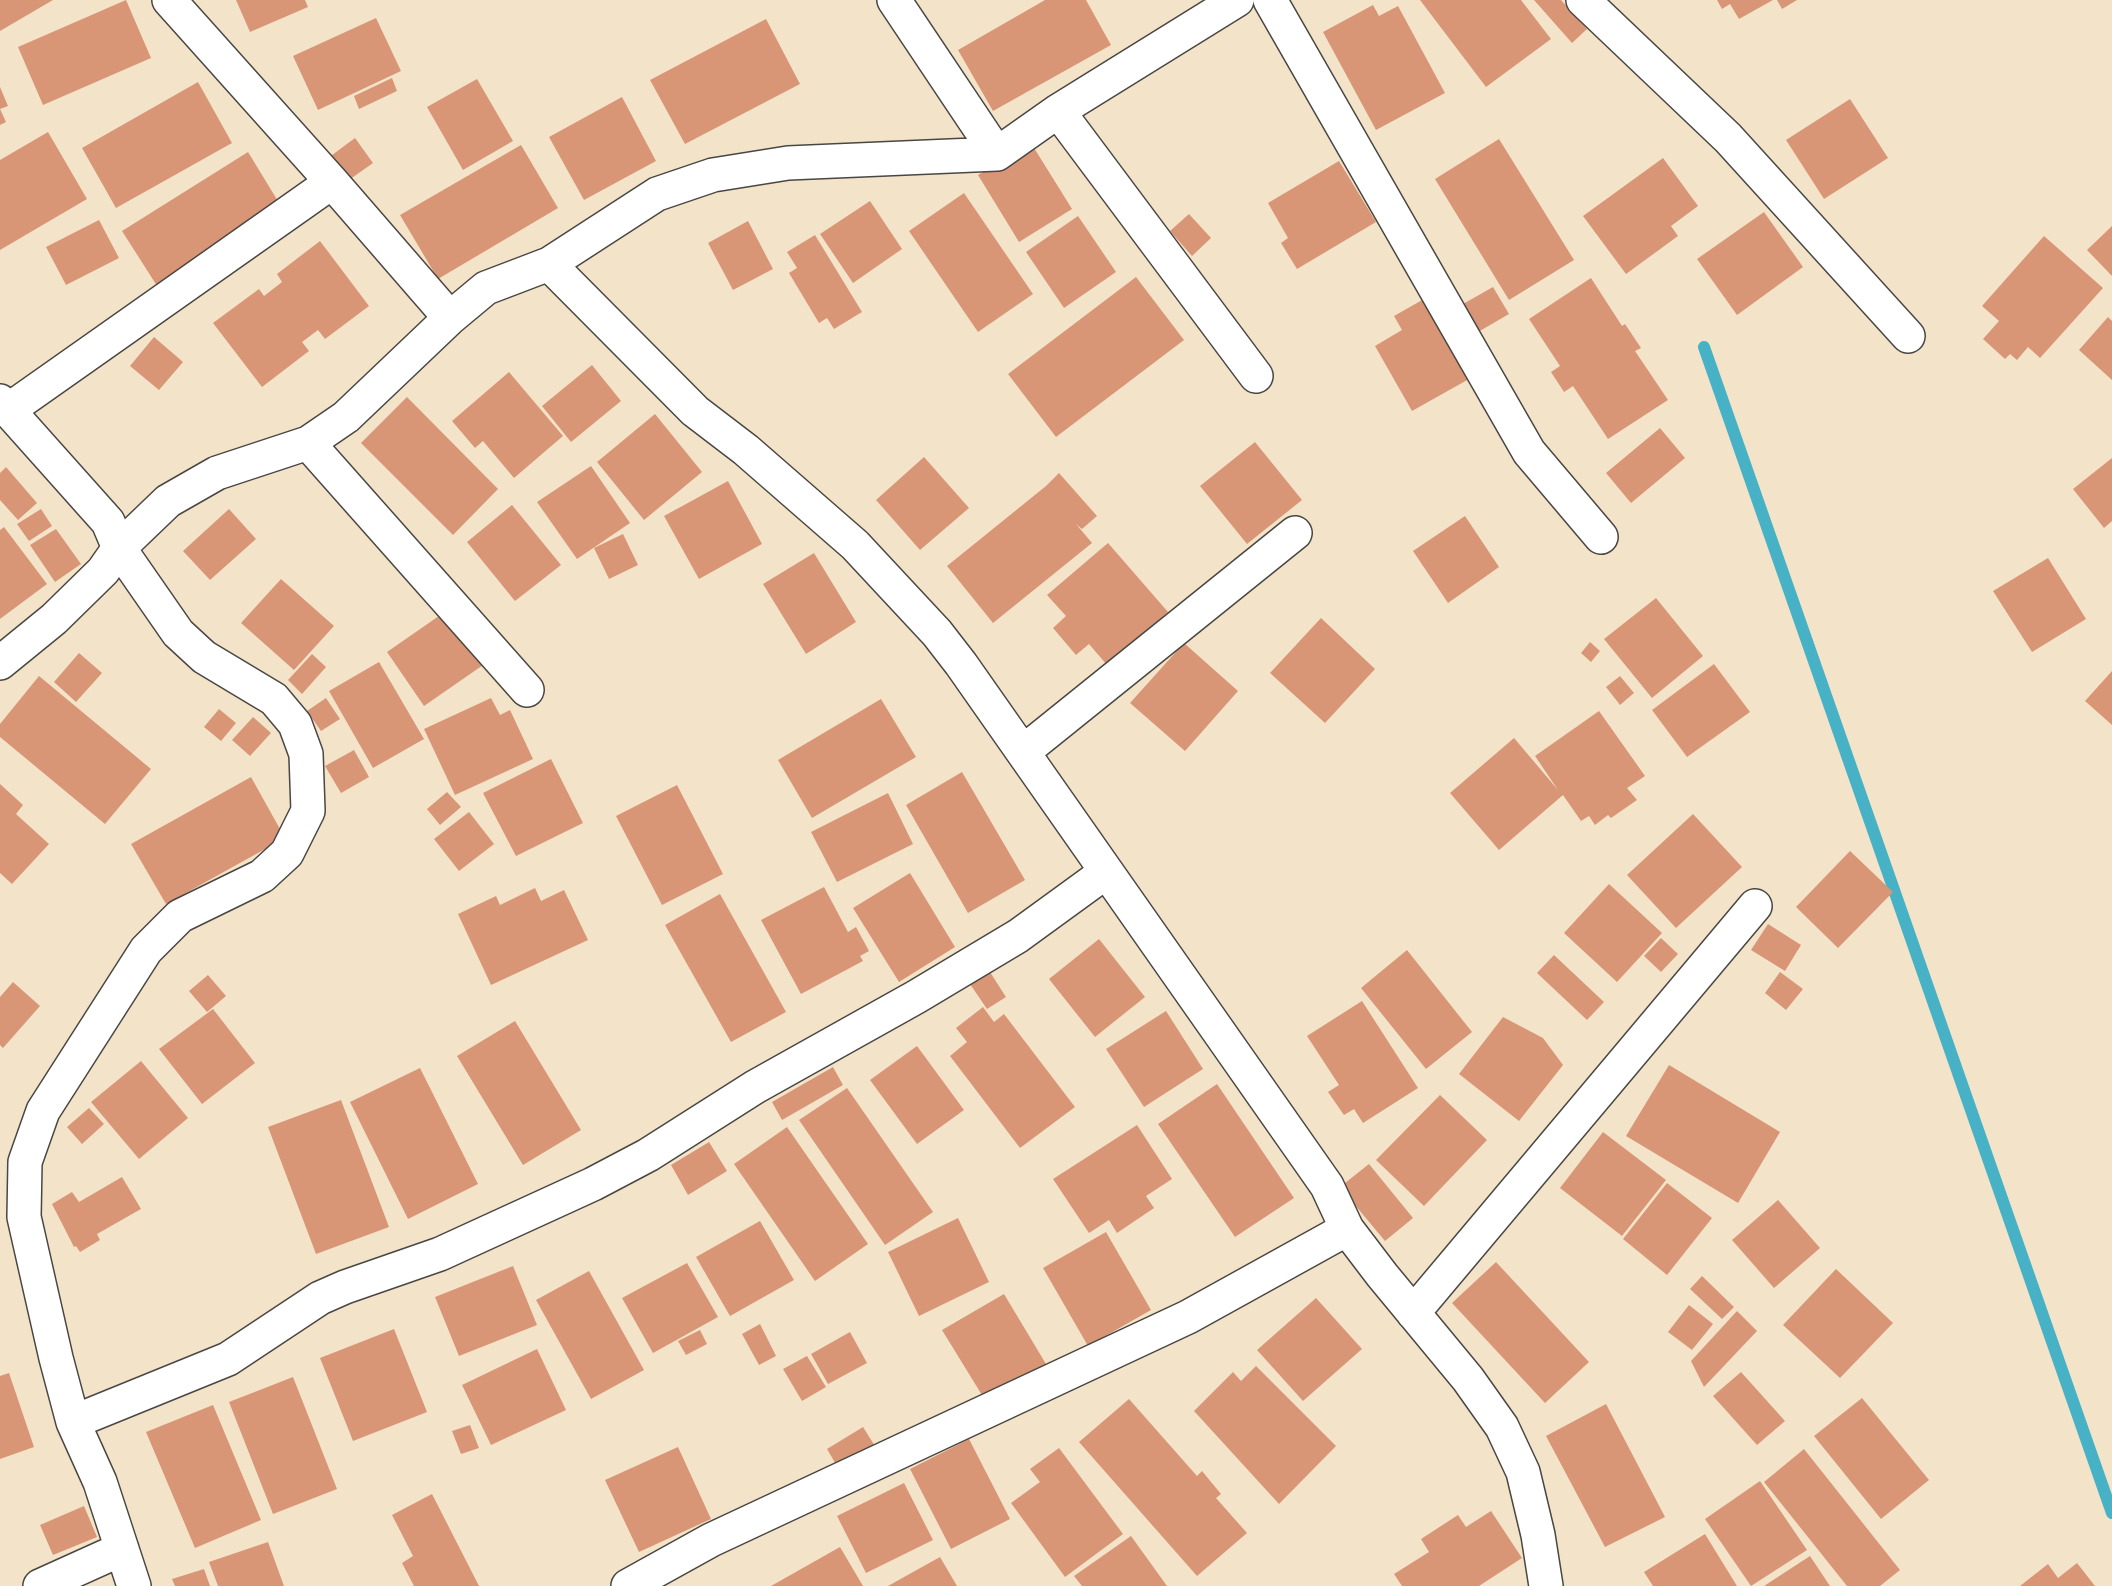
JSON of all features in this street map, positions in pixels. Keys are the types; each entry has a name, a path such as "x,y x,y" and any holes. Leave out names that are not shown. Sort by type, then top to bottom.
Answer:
{"street":[{"path":"169,0 450,318"},
{"path":"894,0 998,154"},
{"path":"0,663 54,619 104,572 119,548 168,501 217,473 308,443 346,417 450,318 486,288 549,264 657,194 713,175 788,163 998,154 1058,111 1237,0"},
{"path":"1270,0 1529,452 1600,537"},
{"path":"1583,0 1728,138 1908,336"},
{"path":"1058,111 1256,376"},
{"path":"134,1586 100,1482 73,1422 56,1358 24,1217 25,1162 44,1111 146,950 180,916 262,876 287,853 308,812 306,754 295,724 274,699 204,657 178,633 119,548 108,522 4,406 332,182"},
{"path":"549,264 695,411 746,450 855,545 937,633 1327,1186 1347,1229 1468,1379 1502,1427 1523,1472 1538,1535 1546,1586"},
{"path":"308,443 527,690"},
{"path":"1023,752 1295,533"},
{"path":"73,1422 228,1359 320,1298 440,1254 593,1184 648,1155 755,1087 916,998 1018,936 1106,872"},
{"path":"1413,1313 1755,906"},
{"path":"628,1586 711,1540 1188,1317 1347,1229"},
{"path":"40,1586 122,1549"}],"building":[{"path":"0,0 53,0 0,31"},
{"path":"126,0 151,58 43,105 18,47"},
{"path":"236,0 305,0 308,7 250,32"},
{"path":"1045,0 1086,0 1111,45 993,111 958,50"},
{"path":"1420,0 1521,0 1551,39 1486,87"},
{"path":"1534,0 1561,0 1587,29 1572,43"},
{"path":"1717,0 1773,0 1739,19 1730,4 1722,9"},
{"path":"1777,0 1797,0 1782,9"},
{"path":"1373,5 1379,16 1398,6 1445,93 1376,130 1323,32"},
{"path":"376,18 401,71 318,110 293,56"},
{"path":"766,19 800,84 685,144 650,80"},
{"path":"392,78 397,91 359,109 354,96"},
{"path":"477,79 513,141 463,170 427,107"},
{"path":"198,82 232,143 116,208 82,148"},
{"path":"0,87 8,106 0,109"},
{"path":"622,97 656,161 584,200 549,137"},
{"path":"1850,99 1888,158 1824,199 1786,140"},
{"path":"0,109 6,122 0,125"},
{"path":"48,132 87,199 0,250 0,160"},
{"path":"355,138 373,163 346,182 328,158"},
{"path":"1499,139 1574,260 1509,300 1435,179"},
{"path":"1031,143 1072,209 1019,242 978,175"},
{"path":"521,145 558,208 438,279 400,215"},
{"path":"248,152 284,211 159,289 122,231"},
{"path":"1663,158 1698,206 1671,226 1678,236 1626,274 1583,216"},
{"path":"1339,161 1376,222 1297,269 1281,243 1288,238 1268,203"},
{"path":"964,193 1033,294 978,332 909,231"},
{"path":"870,201 902,249 853,283 820,234"},
{"path":"1764,212 1803,267 1737,315 1697,259"},
{"path":"1189,214 1211,238 1192,256 1170,231"},
{"path":"1078,216 1116,272 1064,308 1026,252"},
{"path":"99,220 119,258 66,285 46,247"},
{"path":"748,221 773,269 733,290 708,243"},
{"path":"2112,226 2112,276 2087,250"},
{"path":"815,235 862,312 834,329 827,318 819,323 789,273 797,268 787,252"},
{"path":"2044,236 2103,288 2040,358 2028,347 2017,360 2010,354 2005,359 1983,339 1999,321 1982,306"},
{"path":"320,241 369,306 325,339 318,330 302,342 309,351 262,387 213,323 259,289 264,296 282,282 277,274"},
{"path":"1136,277 1184,340 1056,437 1008,374"},
{"path":"1591,278 1622,326 1625,324 1641,348 1635,351 1668,400 1608,439 1573,386 1564,392 1551,372 1560,366 1529,319"},
{"path":"1493,287 1509,314 1478,332 1463,304"},
{"path":"1424,299 1469,379 1412,411 1375,346 1402,330 1394,316"},
{"path":"2108,317 2112,321 2112,380 2079,350"},
{"path":"154,337 183,362 159,390 130,366"},
{"path":"592,365 621,401 571,442 542,406"},
{"path":"509,372 563,436 514,478 483,441 475,448 452,421"},
{"path":"407,397 498,489 453,535 361,443"},
{"path":"655,414 702,472 644,520 597,462"},
{"path":"1660,428 1685,458 1631,503 1606,473"},
{"path":"1255,442 1302,500 1247,544 1200,486"},
{"path":"924,457 969,508 920,550 876,500"},
{"path":"2112,458 2112,521 2104,528 2073,489"},
{"path":"591,466 630,523 577,559 537,502"},
{"path":"6,467 37,503 18,520 0,500 0,473"},
{"path":"1059,473 1097,516 1082,529 1076,524 1092,543 993,623 947,566"},
{"path":"728,481 762,544 699,579 664,516"},
{"path":"512,505 561,565 515,601 467,542"},
{"path":"41,509 52,526 29,541 17,524"},
{"path":"229,509 256,539 210,580 183,551"},
{"path":"1465,516 1499,567 1448,603 1413,551"},
{"path":"4,527 47,584 0,619 0,530"},
{"path":"56,529 81,564 55,582 30,545"},
{"path":"623,534 638,565 609,579 594,548"},
{"path":"1108,543 1168,612 1107,665 1089,644 1076,655 1053,628 1066,616 1047,595"},
{"path":"814,553 856,622 806,654 763,584"},
{"path":"2048,558 2086,619 2032,652 1993,591"},
{"path":"281,579 334,626 294,670 241,623"},
{"path":"1656,598 1703,656 1652,698 1604,639"},
{"path":"449,609 486,663 424,706 387,652"},
{"path":"1321,618 1375,669 1325,723 1270,673"},
{"path":"1590,642 1600,651 1591,662 1581,653"},
{"path":"1184,643 1238,691 1185,751 1130,703"},
{"path":"79,653 102,673 76,702 54,682"},
{"path":"312,654 326,667 302,694 288,680"},
{"path":"379,662 424,739 373,768 329,691"},
{"path":"1714,664 1750,712 1687,757 1652,710"},
{"path":"2112,671 2112,725 2085,701"},
{"path":"39,676 151,769 105,824 0,737 0,724"},
{"path":"1620,676 1634,693 1620,705 1606,687"},
{"path":"326,698 340,719 321,731 307,711"},
{"path":"491,698 500,715 510,710 533,759 455,795 424,729"},
{"path":"881,699 916,757 812,818 778,760"},
{"path":"219,709 236,723 221,741 204,727"},
{"path":"1599,711 1645,776 1627,788 1637,800 1611,818 1608,815 1595,825 1589,816 1581,821 1563,795 1499,850 1450,793 1514,738 1558,790 1535,756"},
{"path":"253,717 271,733 250,756 232,740"},
{"path":"354,750 369,777 341,793 325,766"},
{"path":"551,759 583,823 516,856 483,793"},
{"path":"962,772 1025,880 968,913 906,805"},
{"path":"251,777 285,838 166,904 131,844"},
{"path":"0,784 23,805 16,814 49,844 12,884 0,873"},
{"path":"677,785 723,874 662,905 616,816"},
{"path":"447,792 461,807 440,825 427,809"},
{"path":"888,793 913,844 837,882 811,832"},
{"path":"469,812 494,844 459,871 434,839"},
{"path":"1693,814 1742,867 1676,928 1627,875"},
{"path":"1850,851 1893,892 1838,948 1796,907"},
{"path":"910,873 955,947 899,982 853,908"},
{"path":"1609,884 1662,933 1617,982 1564,933"},
{"path":"824,887 848,932 856,927 869,951 860,956 863,961 801,994 761,920"},
{"path":"535,888 541,901 564,890 588,940 491,985 458,914 496,896 500,905"},
{"path":"720,894 786,1012 731,1042 665,925"},
{"path":"1768,924 1801,945 1785,971 1751,950"},
{"path":"1661,938 1678,954 1661,972 1644,956"},
{"path":"1099,939 1145,997 1095,1037 1049,979"},
{"path":"1407,950 1472,1032 1426,1069 1361,988"},
{"path":"1554,955 1604,1002 1587,1020 1537,973"},
{"path":"988,969 1006,997 987,1009 968,981"},
{"path":"1780,972 1803,989 1786,1010 1765,993"},
{"path":"208,975 226,996 207,1012 189,991"},
{"path":"13,982 40,1006 3,1048 0,1045 0,997"},
{"path":"1362,1001 1418,1088 1363,1123 1354,1109 1344,1115 1328,1092 1339,1085 1307,1036"},
{"path":"983,1007 994,1022 1004,1014 1075,1107 1020,1148 950,1056 967,1042 956,1028"},
{"path":"213,1009 255,1063 202,1104 159,1049"},
{"path":"1166,1011 1203,1069 1144,1107 1106,1049"},
{"path":"1503,1017 1543,1038 1563,1065 1519,1121 1459,1074"},
{"path":"515,1021 581,1130 523,1165 457,1056"},
{"path":"917,1046 964,1110 917,1144 870,1080"},
{"path":"141,1061 188,1118 139,1159 91,1102"},
{"path":"1669,1065 1780,1132 1738,1203 1626,1136"},
{"path":"833,1067 843,1085 782,1120 772,1102"},
{"path":"420,1068 478,1184 408,1219 350,1102"},
{"path":"1217,1084 1294,1198 1235,1237 1158,1124"},
{"path":"847,1088 933,1212 885,1245 799,1120"},
{"path":"1440,1095 1487,1140 1424,1206 1376,1160"},
{"path":"341,1100 389,1227 316,1254 268,1127"},
{"path":"89,1108 104,1124 82,1144 67,1127"},
{"path":"1137,1125 1172,1179 1146,1196 1154,1208 1117,1233 1109,1220 1089,1233 1053,1179"},
{"path":"787,1127 868,1244 815,1281 734,1164"},
{"path":"1603,1132 1666,1180 1622,1236 1560,1188"},
{"path":"709,1142 727,1171 688,1195 671,1165"},
{"path":"1369,1164 1413,1218 1385,1241 1340,1187"},
{"path":"122,1177 141,1209 97,1234 100,1240 80,1252 76,1246 74,1247 52,1204 72,1192 79,1202"},
{"path":"1667,1183 1712,1218 1667,1275 1623,1239"},
{"path":"1778,1200 1820,1248 1774,1288 1732,1240"},
{"path":"958,1218 989,1282 919,1316 888,1252"},
{"path":"760,1221 794,1280 730,1316 696,1257"},
{"path":"1106,1232 1151,1310 1088,1346 1043,1268"},
{"path":"1496,1262 1589,1362 1545,1403 1452,1303"},
{"path":"687,1263 718,1317 653,1353 622,1298"},
{"path":"513,1266 537,1325 459,1356 435,1297"},
{"path":"1836,1269 1893,1323 1840,1378 1783,1325"},
{"path":"589,1271 644,1370 591,1399 536,1300"},
{"path":"1702,1276 1734,1307 1722,1319 1690,1289"},
{"path":"1004,1294 1046,1364 985,1400 942,1330"},
{"path":"1316,1298 1362,1349 1303,1401 1257,1350"},
{"path":"1689,1305 1713,1324 1692,1350 1668,1332"},
{"path":"1737,1311 1757,1331 1704,1387 1691,1361"},
{"path":"760,1324 776,1356 759,1365 742,1334"},
{"path":"394,1329 427,1412 353,1441 320,1358"},
{"path":"700,1330 707,1344 686,1355 678,1341"},
{"path":"850,1332 867,1363 828,1384 811,1354"},
{"path":"537,1349 566,1410 491,1445 462,1385"},
{"path":"807,1356 826,1387 802,1401 783,1369"},
{"path":"1256,1366 1336,1446 1279,1504 1194,1411 1233,1372 1241,1381"},
{"path":"1741,1372 1785,1421 1757,1445 1713,1396"},
{"path":"9,1373 34,1447 0,1459 0,1376"},
{"path":"293,1377 337,1489 273,1514 229,1402"},
{"path":"1862,1398 1929,1480 1881,1519 1814,1436"},
{"path":"1129,1399 1197,1476 1202,1471 1221,1494 1216,1498 1247,1533 1197,1576 1079,1442"},
{"path":"1606,1404 1665,1517 1605,1547 1546,1436"},
{"path":"213,1405 261,1520 195,1548 146,1432"},
{"path":"470,1425 479,1448 461,1454 452,1431"},
{"path":"863,1427 878,1451 841,1473 827,1449"},
{"path":"969,1439 1010,1519 951,1549 910,1469"},
{"path":"678,1447 711,1519 639,1552 605,1480"},
{"path":"1059,1448 1123,1534 1065,1577 1011,1503 1040,1482 1030,1469"},
{"path":"1804,1449 1900,1570 1880,1586 1847,1586 1764,1482"},
{"path":"1760,1481 1807,1550 1751,1586 1705,1519"},
{"path":"904,1483 933,1540 866,1573 837,1516"},
{"path":"432,1494 479,1586 414,1586 402,1563 413,1556 392,1515"},
{"path":"84,1506 97,1537 53,1555 40,1525"},
{"path":"1491,1511 1522,1558 1479,1586 1402,1586 1394,1574 1429,1552 1421,1539 1458,1515 1466,1527"},
{"path":"1705,1534 1737,1586 1653,1586 1644,1572"},
{"path":"1131,1536 1167,1586 1082,1586 1074,1576"},
{"path":"268,1542 284,1586 218,1586 209,1562"},
{"path":"840,1547 863,1586 771,1586"},
{"path":"1810,1556 1830,1586 1764,1586"},
{"path":"940,1557 957,1586 888,1586"},
{"path":"2077,1563 2095,1586 2020,1586 2048,1564 2058,1578"},
{"path":"204,1569 210,1586 175,1586 172,1579"}],"waterway":[{"path":"1704,347 2112,1513"}]}
